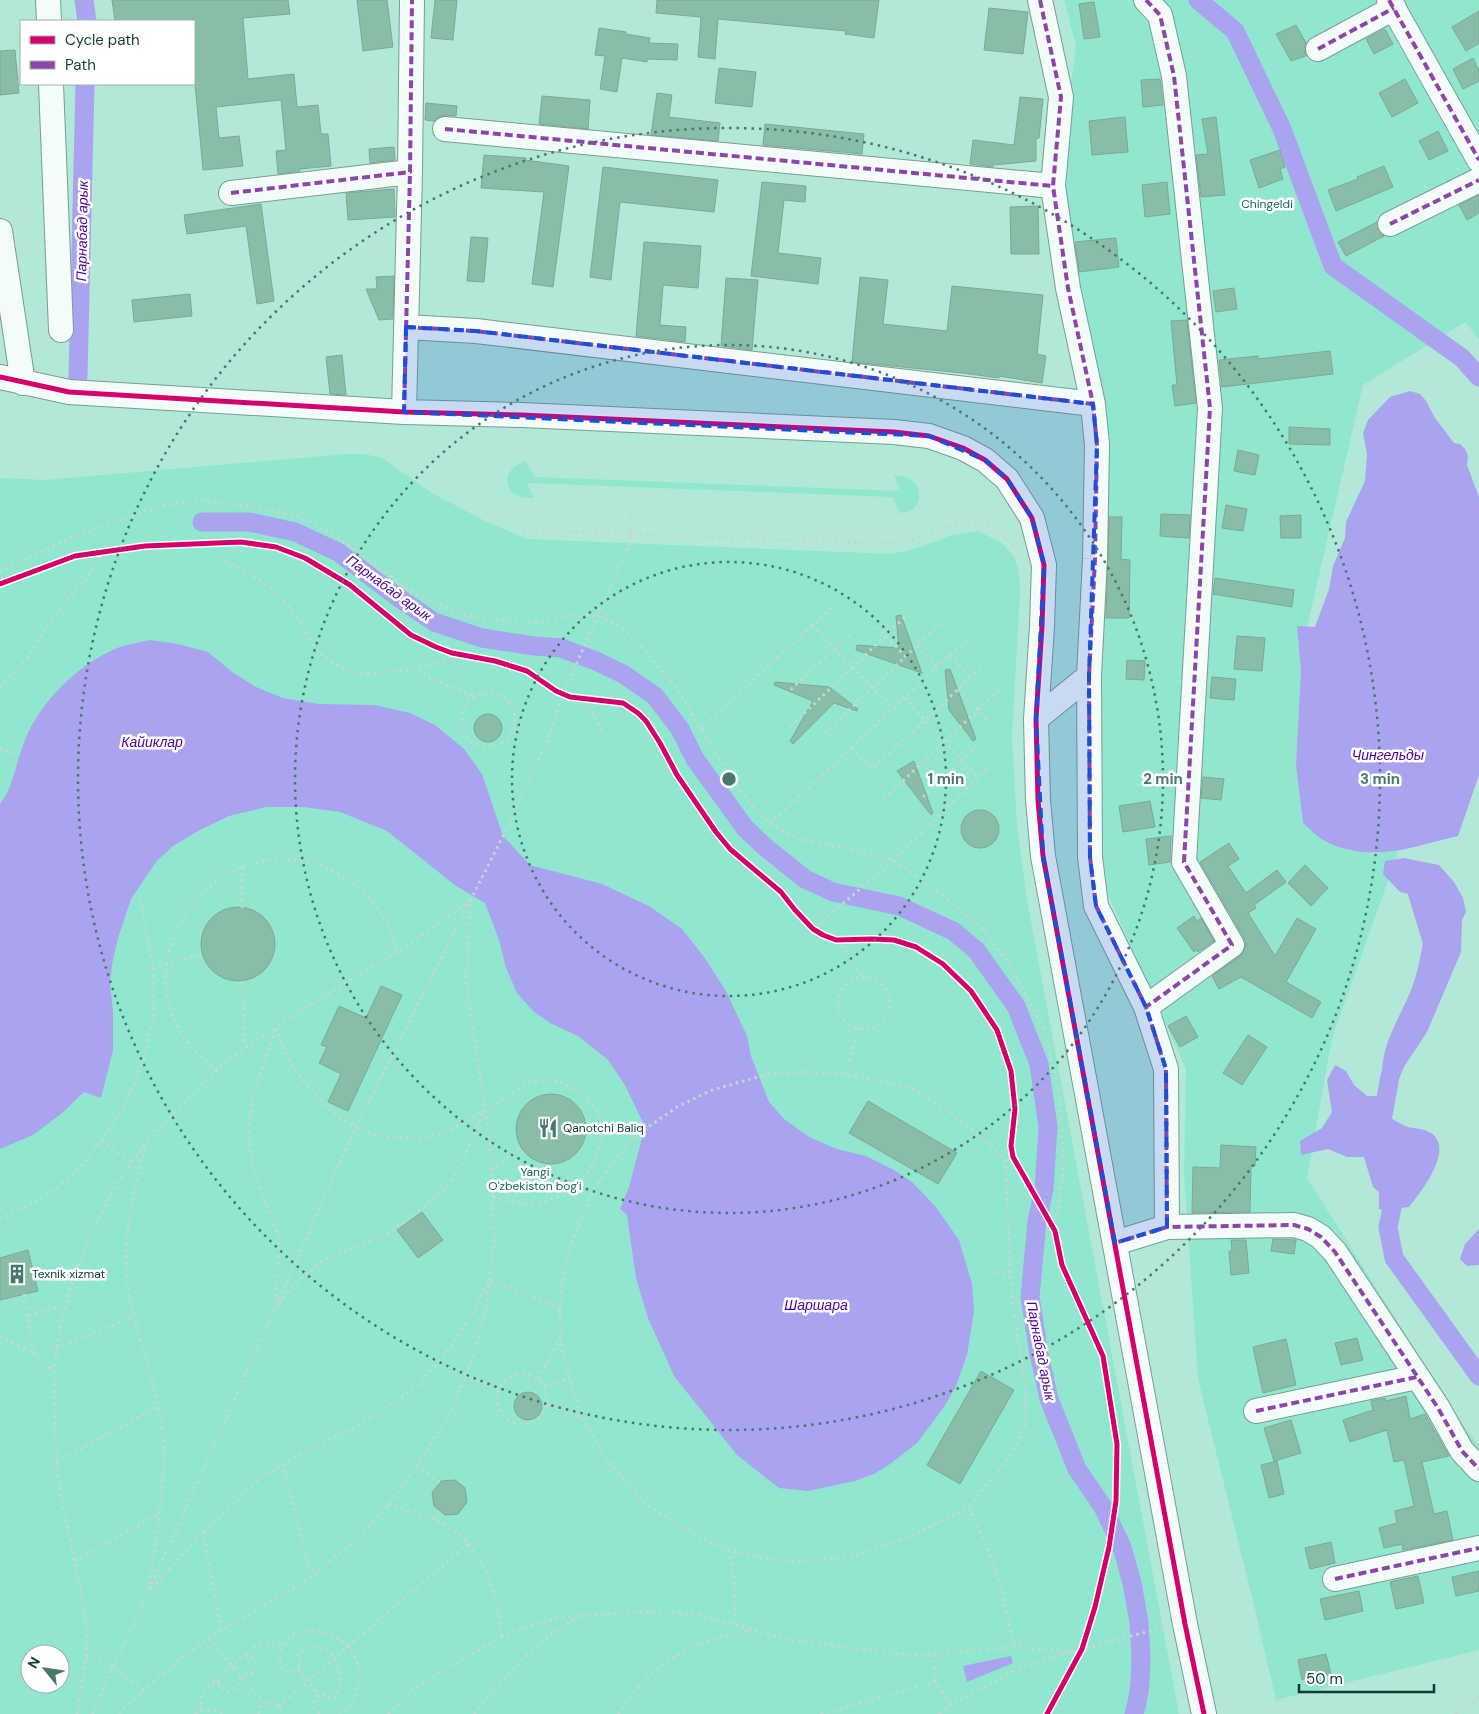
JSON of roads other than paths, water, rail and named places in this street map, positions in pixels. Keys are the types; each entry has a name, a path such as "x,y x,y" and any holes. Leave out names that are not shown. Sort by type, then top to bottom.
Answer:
{"street":[{"path":"48,0 49,20"},
{"path":"404,412 412,0"},
{"path":"1040,0 1061,97 1053,186 1068,288 1092,404 1097,445 1095,559 1088,676 1090,857 1096,906 1146,1007 1166,1069 1167,1227"},
{"path":"1146,0 1160,15 1174,76 1210,408 1184,862 1232,944 1146,1007"},
{"path":"1318,49 1391,4 1479,160"},
{"path":"51,85 61,330"},
{"path":"445,129 1053,186"},
{"path":"231,194 410,172"},
{"path":"1390,224 1479,180"},
{"path":"1,240 23,383"},
{"path":"406,327 476,332 1092,404"},
{"path":"0,377 69,392 404,412 522,415 894,432 929,436 963,448 985,460 1007,479 1032,518 1044,565 1036,719 1038,800 1043,856 1183,1614 1204,1714"},
{"path":"1036,719 1088,676"},
{"path":"1116,1243 1167,1227 1294,1225 1308,1229 1321,1237 1347,1268 1417,1376 1462,1451 1479,1469"},
{"path":"1256,1411 1417,1376"},
{"path":"1335,1579 1479,1548"}],"water":[{"name":"Чингельды","path":"1410,391 1420,394 1454,443 1460,444 1465,449 1468,456 1467,465 1479,497 1479,775 1458,836 1407,849 1374,853 1340,847 1323,840 1303,823 1296,765 1301,671 1297,626 1315,627 1329,589 1333,566 1345,538 1346,522 1365,481 1367,454 1363,433 1368,420 1390,397"},
{"path":"150,640 178,644 208,652 232,672 256,687 283,698 319,704 374,705 410,713 435,725 464,749 482,774 503,836 530,865 602,884 649,906 682,929 704,957 726,991 747,1036 751,1056 769,1102 784,1119 809,1137 837,1149 866,1156 894,1170 912,1182 935,1206 959,1240 972,1284 974,1311 967,1355 956,1386 944,1407 917,1443 874,1474 855,1481 808,1491 779,1488 737,1455 674,1376 648,1318 636,1278 627,1215 620,1209 629,1187 645,1127 625,1085 608,1060 578,1036 550,1023 533,1011 517,993 506,968 499,940 485,903 456,886 387,831 340,812 303,807 266,807 229,816 173,846 156,862 131,899 113,959 110,982 113,1011 113,1050 101,1098 84,1092 61,1114 33,1135 0,1149 0,804 11,784 22,748 37,716 60,687 89,663 104,654 120,647"},
{"path":"1404,858 1439,865 1454,882 1463,898 1466,912 1462,920 1461,952 1427,1032 1392,1085 1383,1081 1382,1067 1384,1054 1388,1040 1416,975 1429,898 1400,892 1383,874 1385,861"},
{"path":"1335,1065 1346,1071 1354,1085 1367,1096 1383,1096 1391,1118 1408,1127 1428,1131 1437,1140 1439,1149 1438,1159 1434,1170 1409,1207 1379,1209 1379,1192 1373,1187 1364,1157 1347,1157 1328,1149 1301,1155 1300,1141 1322,1128 1332,1112 1327,1080"},
{"path":"1479,1229 1479,1265 1467,1266 1460,1259 1465,1244"},
{"path":"1011,1656 1013,1663 967,1682 963,1666"}],"waterway":[{"name":"Парнабад арык","path":"84,0 87,20"},
{"path":"1198,0 1235,31 1282,129 1333,266 1462,358 1479,377"},
{"name":"Парнабад арык","path":"78,377 85,85"},
{"name":"Парнабад арык","path":"202,522 249,522 295,532 338,552 434,622 482,638 561,648 596,661 623,674 655,696 680,729 695,759 745,828 765,847 805,879 833,892 899,906 953,931 976,950 1016,1006 1039,1064 1048,1127 1044,1189 1037,1221 1030,1297 1039,1354 1049,1399 1077,1469 1103,1507 1122,1547 1132,1583 1139,1622 1141,1655 1140,1685 1134,1714"},
{"path":"1411,872 1433,944"},
{"path":"1381,1126 1390,1076 1396,1061"},
{"path":"1397,1184 1388,1227 1394,1258 1479,1376"}],"place":[{"name":"Qanotchi Baliq","path":"548,1128"},
{"name":"Texnik xizmat","path":"17,1274"}],"park label":[{"name":"Chingeldi","path":"1267,204"},
{"name":"Yangi O'zbekiston bog'i","path":"535,1179"}],"water label":[{"name":"Кайиклар","path":"152,742"},
{"name":"Шаршара","path":"816,1305"}]}
